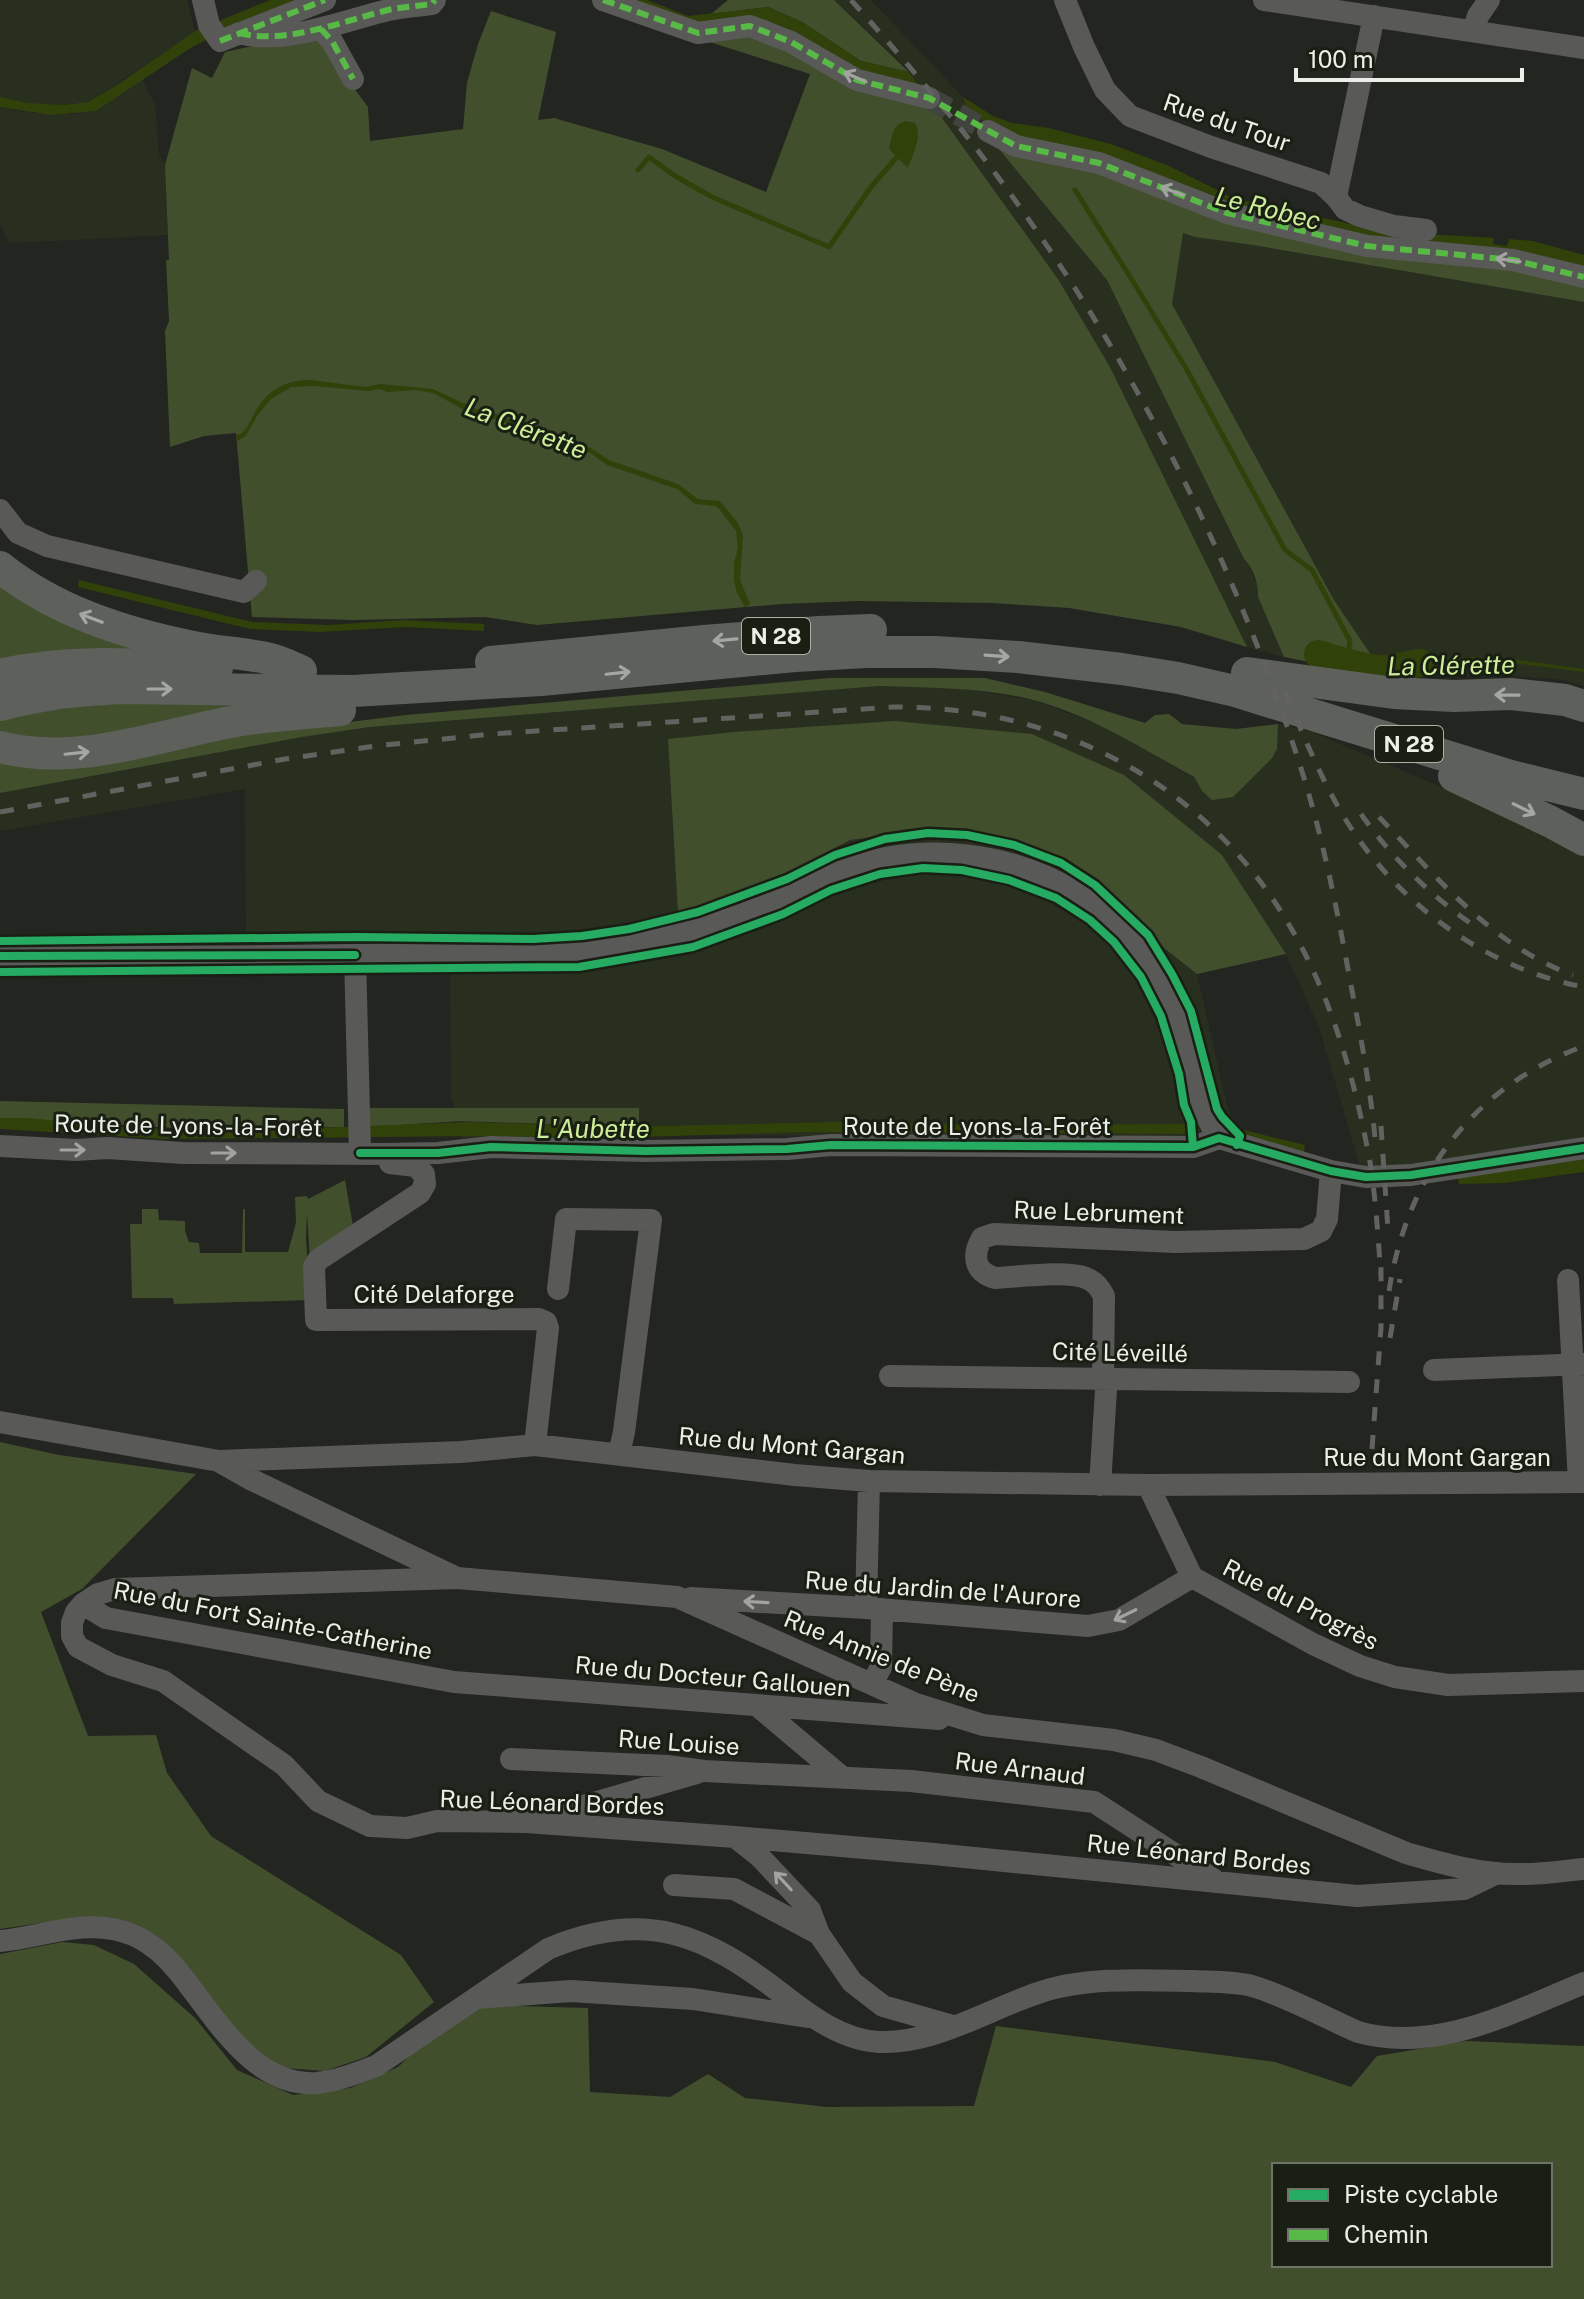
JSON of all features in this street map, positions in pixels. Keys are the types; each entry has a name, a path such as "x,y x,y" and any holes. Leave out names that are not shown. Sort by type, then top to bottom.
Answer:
{"highway":[{"path":"0,567 38,593 116,628 166,642 268,658 301,671"},
{"name":"N 28","path":"0,675 90,665 301,671 439,667 819,632 929,630 1074,640 1138,650 1241,682 1511,776 1584,794"},
{"name":"N 28","path":"0,705 53,693 85,690 353,691 541,680 795,656 935,652 1068,662 1178,678 1241,682 1584,773"},
{"path":"0,747 60,755 91,752 242,720 513,695 541,680"},
{"path":"1241,682 1454,696 1511,694 1565,700 1584,706"},
{"path":"1241,682 1322,730 1460,778 1584,840"}],"street":[{"path":"203,0 223,33"},
{"path":"223,33 325,0"},
{"path":"223,33 256,38 321,29 390,10 432,4 435,0"},
{"path":"603,0 698,33 750,26 791,42 857,80 929,98"},
{"name":"Rue du Tour","path":"1065,0 1105,90 1130,116 1211,147 1321,183 1345,209 1360,216 1394,226 1426,230"},
{"path":"1264,0 1584,48"},
{"path":"1473,31 1478,16 1489,0"},
{"path":"1336,197 1374,16"},
{"path":"321,29 332,41 353,79"},
{"path":"988,131 1016,146 1099,163 1227,213 1367,246 1513,260 1584,277"},
{"path":"0,510 18,533 47,546 244,592 256,581"},
{"path":"0,956 355,955 577,951 619,947 733,918 828,876 875,860 938,853 982,857 1022,867 1064,885 1096,905 1128,936 1158,975 1178,1015 1207,1117 1219,1138"},
{"path":"355,955 364,1142"},
{"name":"Route de Lyons-la-Forêt","path":"0,1146 183,1153 364,1142 438,1153 491,1147 645,1151 787,1149 831,1145 1193,1147 1219,1138 1331,1171 1366,1177 1394,1177 1584,1148"},
{"name":"Route de Lyons-la-Forêt","path":"316,1320 314,1267 318,1260 420,1193 425,1184 424,1174 415,1166 378,1162 364,1142"},
{"name":"Rue Lebrument","path":"1100,1485 1106,1390 1103,1378 1104,1296 1100,1287 1088,1278 1072,1275 995,1278 984,1275 976,1264 976,1247 982,1238 994,1234 1175,1242 1304,1239 1321,1231 1327,1219 1331,1171"},
{"path":"558,1289 566,1219 651,1220 619,1454"},
{"path":"1568,1280 1578,1364 1582,1482"},
{"name":"Cité Delaforge","path":"316,1320 539,1319 546,1322 548,1328 535,1445"},
{"path":"1434,1370 1578,1364"},
{"name":"Cité Léveillé","path":"890,1376 1349,1382"},
{"name":"Rue du Mont Gargan","path":"0,1422 219,1461 461,1452 535,1445 869,1481 1100,1485 1582,1482"},
{"name":"Rue Annie de Pène","path":"219,1461 250,1479 457,1578 677,1597 916,1704 967,1721 1114,1740 1156,1750 1406,1853 1463,1868 1497,1873 1530,1874 1584,1869"},
{"path":"869,1481 874,1609 881,1667 872,1684"},
{"name":"Rue du Progrès","path":"1148,1485 1192,1577 1313,1644 1360,1666 1395,1677 1448,1685 1584,1681"},
{"name":"Rue du Jardin de l'Aurore","path":"677,1597 1088,1626 1119,1620 1192,1577"},
{"path":"83,1604 98,1594 115,1589 457,1578"},
{"name":"Rue du Fort Sainte-Catherine","path":"83,1604 106,1618 454,1682"},
{"name":"Rue Léonard Bordes","path":"83,1604 72,1623 72,1636 78,1647 112,1665 163,1681 284,1765 318,1801 370,1826 407,1828 437,1821 526,1822 735,1837 1357,1896 1464,1889 1497,1873"},
{"name":"Rue du Docteur Gallouen","path":"454,1682 967,1721"},
{"path":"759,1707 843,1778"},
{"name":"Rue Louise","path":"511,1759 843,1778"},
{"path":"526,1822 704,1771"},
{"name":"Rue Arnaud","path":"843,1778 911,1781 1094,1802 1216,1881"},
{"path":"735,1837 760,1857 810,1910 819,1934 852,1982 883,2006 953,2026"},
{"path":"674,1885 734,1889 819,1934"},
{"path":"0,1941 75,1927 104,1928 131,1934 156,1948 175,1967 233,2043 257,2064 282,2078 318,2083 376,2066 548,1949 571,1939 625,1928 668,1932 722,1952 815,2018 846,2034 879,2042 915,2038 1064,1985 1122,1981 1213,1982 1253,1986 1358,2032 1405,2039 1436,2037 1584,1983"},
{"path":"475,1998 571,1991 693,1999 815,2018"}],"shaded area":[{"path":"0,0 187,0 195,32 151,62 88,102 31,104 32,113 96,111 142,80 155,103 159,154 165,165 168,235 9,242 0,225 0,107 24,112 24,102 0,97"},
{"path":"728,0 834,0 909,72 861,61 802,22 768,7 711,14"},
{"path":"834,0 871,0 963,97 968,113 983,122 995,143 1107,280 1248,562 1259,589 1258,597 1284,657 1247,647 1110,367 1058,279 905,66"},
{"path":"491,11 556,32 538,120 554,118 662,149 766,192 810,74 700,39 747,20 765,19 802,35 844,65 879,77 917,83 1058,279 1110,367 1247,647 1181,627 1069,608 992,603 858,601 782,604 537,625 485,617 353,620 252,617 236,433 204,436 170,447 165,331 169,321 166,260 169,260 165,165 192,68 212,78 225,52 313,33 368,107 370,141 463,129 467,83"},
{"path":"994,143 1135,166 1231,209 1584,266 1584,302 1183,233 1172,304 1334,600 1386,677 1284,657 1258,597 1253,571 1244,559 1107,280"},
{"path":"1111,201 1195,237 1584,302 1584,686 1559,679 1496,675 1386,677 1334,600 1172,304"},
{"path":"0,578 164,649 0,664"},
{"path":"830,678 985,678 1045,692 1145,723 1155,715 1169,714 1182,724 1236,729 1278,724 1277,749 1233,797 1212,800 1194,777 1116,734 1054,706 995,693 879,686 370,727 0,793 0,758 238,736 406,715"},
{"path":"879,686 957,688 1033,700 1101,725 1194,778 1202,791 1277,749 1278,724 1312,732 1547,832 1584,857 1584,1138 1364,1181 1320,1030 1286,954 1222,855 733,732 668,739 678,912 772,881 850,840 940,828 1042,852 1197,974 1227,1105 1239,1139 689,1135 461,1138 461,1121 451,1099 450,977 458,935 246,940 245,789 0,831 0,793 302,737 370,727"},
{"path":"122,701 249,706 111,741 0,742 0,721 18,715"},
{"path":"895,721 1032,734 1124,775 1222,855 1286,954 1197,974 1042,852 940,828 850,840 772,881 678,913 668,739"},
{"path":"0,1101 344,1109 344,1127 198,1129 0,1119"},
{"path":"370,1108 639,1108 639,1127 461,1121 370,1127"},
{"path":"345,1180 354,1232 310,1261 307,1213 310,1300 174,1304 173,1298 132,1298 130,1224 142,1224 142,1209 158,1209 159,1220 185,1221 189,1242 199,1243 200,1253 242,1253 245,1209 245,1252 288,1252 296,1223 295,1197 307,1196 308,1199"},
{"path":"0,1442 59,1455 196,1474 82,1589 41,1612 88,1736 156,1735 167,1773 211,1836 401,1955 434,2002 366,2057 325,2071 284,2068 252,2051 158,1945 75,1918 0,1929"},
{"path":"63,1942 94,1945 134,1964 195,2018 237,2070 293,2095 350,2088 398,2067 428,2038 483,2005 588,2008 590,2092 670,2097 708,2074 745,2098 827,2107 974,2106 996,2026 1275,2062 1351,2087 1377,2056 1466,2041 1584,2046 1584,2299 0,2299 0,1954"}],"water":[{"path":"270,0 300,0 232,26 189,49 96,111 51,115 0,107 0,97 28,103 63,105 88,102 197,30"},
{"path":"618,0 647,0 688,16 768,7 802,22 861,61 909,72 917,83 879,77 844,65 802,35 765,19 694,25"},
{"name":"Le Robec","path":"963,97 993,116 1012,123 1049,128 1114,145 1169,166 1233,198 1369,228 1494,238 1493,244 1507,246 1509,239 1533,241 1584,255 1584,266 1391,244 1203,196 1135,166 1021,140 968,113"},
{"path":"906,121 915,123 918,134 908,168 889,149 895,128"},
{"path":"311,380 366,387 380,384 433,389 476,409 500,415 548,439 591,448 609,460 678,484 698,499 720,501 738,523 743,536 740,580 750,604 745,607 734,580 738,548 736,531 715,506 695,504 677,489 607,465 589,452 548,445 499,420 470,413 433,393 291,387 271,399 246,436 237,441 236,436 246,428 258,407 276,389 292,382"},
{"path":"79,580 252,622 329,625 402,620 484,624 484,631 404,627 321,632 250,629 78,587"},
{"path":"1464,657 1504,658 1584,669 1584,672 1481,661 1417,664 1388,672 1384,668 1408,662"},
{"name":"L'Aubette","path":"0,1118 161,1129 264,1130 469,1122 616,1127 839,1122 1185,1124 1188,1134 803,1132 607,1138 165,1139 0,1129"},
{"path":"1244,1130 1305,1145 1303,1157 1246,1139"},
{"path":"1584,1159 1584,1172 1505,1183 1459,1184 1458,1178"}],"waterway":[{"path":"638,170 649,157 712,197 829,247 871,187 896,158"},
{"path":"1075,190 1187,370 1285,550 1312,570 1350,641 1346,663"},
{"name":"La Clérette","path":"1318,654 1374,668 1390,669 1420,663"}],"tunnel":[{"path":"929,98 988,131"}],"railway":[{"path":"851,0 978,151 1061,267 1142,400 1212,539 1271,683 1313,811 1354,1000 1375,1138"},
{"path":"1285,692 1314,760 1349,825 1394,882 1450,930 1481,949 1548,978 1584,987"},
{"path":"0,812 285,759 492,734 893,707 953,710 1011,720 1067,737 1120,761 1169,792 1214,829 1254,873 1288,923 1317,979 1349,1069 1370,1162 1381,1276"},
{"path":"1361,814 1412,874 1473,925"},
{"path":"1379,817 1444,886 1491,928 1544,963 1573,975"},
{"path":"1389,1291 1411,1210 1429,1173 1452,1140 1478,1111 1509,1085 1544,1064 1584,1046"},
{"path":"1381,1126 1388,1230"},
{"path":"1372,1449 1381,1328 1381,1266"},
{"path":"1390,1338 1400,1279"}],"marked path":[{"path":"220,41 325,0"},
{"path":"239,33 257,36 294,34 388,10 432,4 435,0"},
{"path":"603,0 698,33 750,26 791,42 857,80 929,98 1016,146 1099,163 1227,213 1367,246 1513,260 1584,277"},
{"path":"321,29 332,41 353,79"}],"cycle path":[{"path":"0,941 356,937 533,939 582,936 629,929 698,912 787,879 835,855 885,839 928,833 967,835 1014,845 1061,863 1095,885 1148,935 1191,1011 1217,1109 1240,1136 1237,1145"},
{"path":"0,972 579,967 693,947 783,914 831,890 880,874 923,868 962,870 1009,880 1056,898 1090,920 1114,942 1141,977 1161,1016 1191,1122 1193,1147"},
{"path":"0,956 355,955"},
{"path":"360,1153 438,1153 491,1147 645,1151 787,1149 831,1145 1193,1147 1219,1138 1331,1171 1366,1177 1411,1175 1584,1148"}]}
